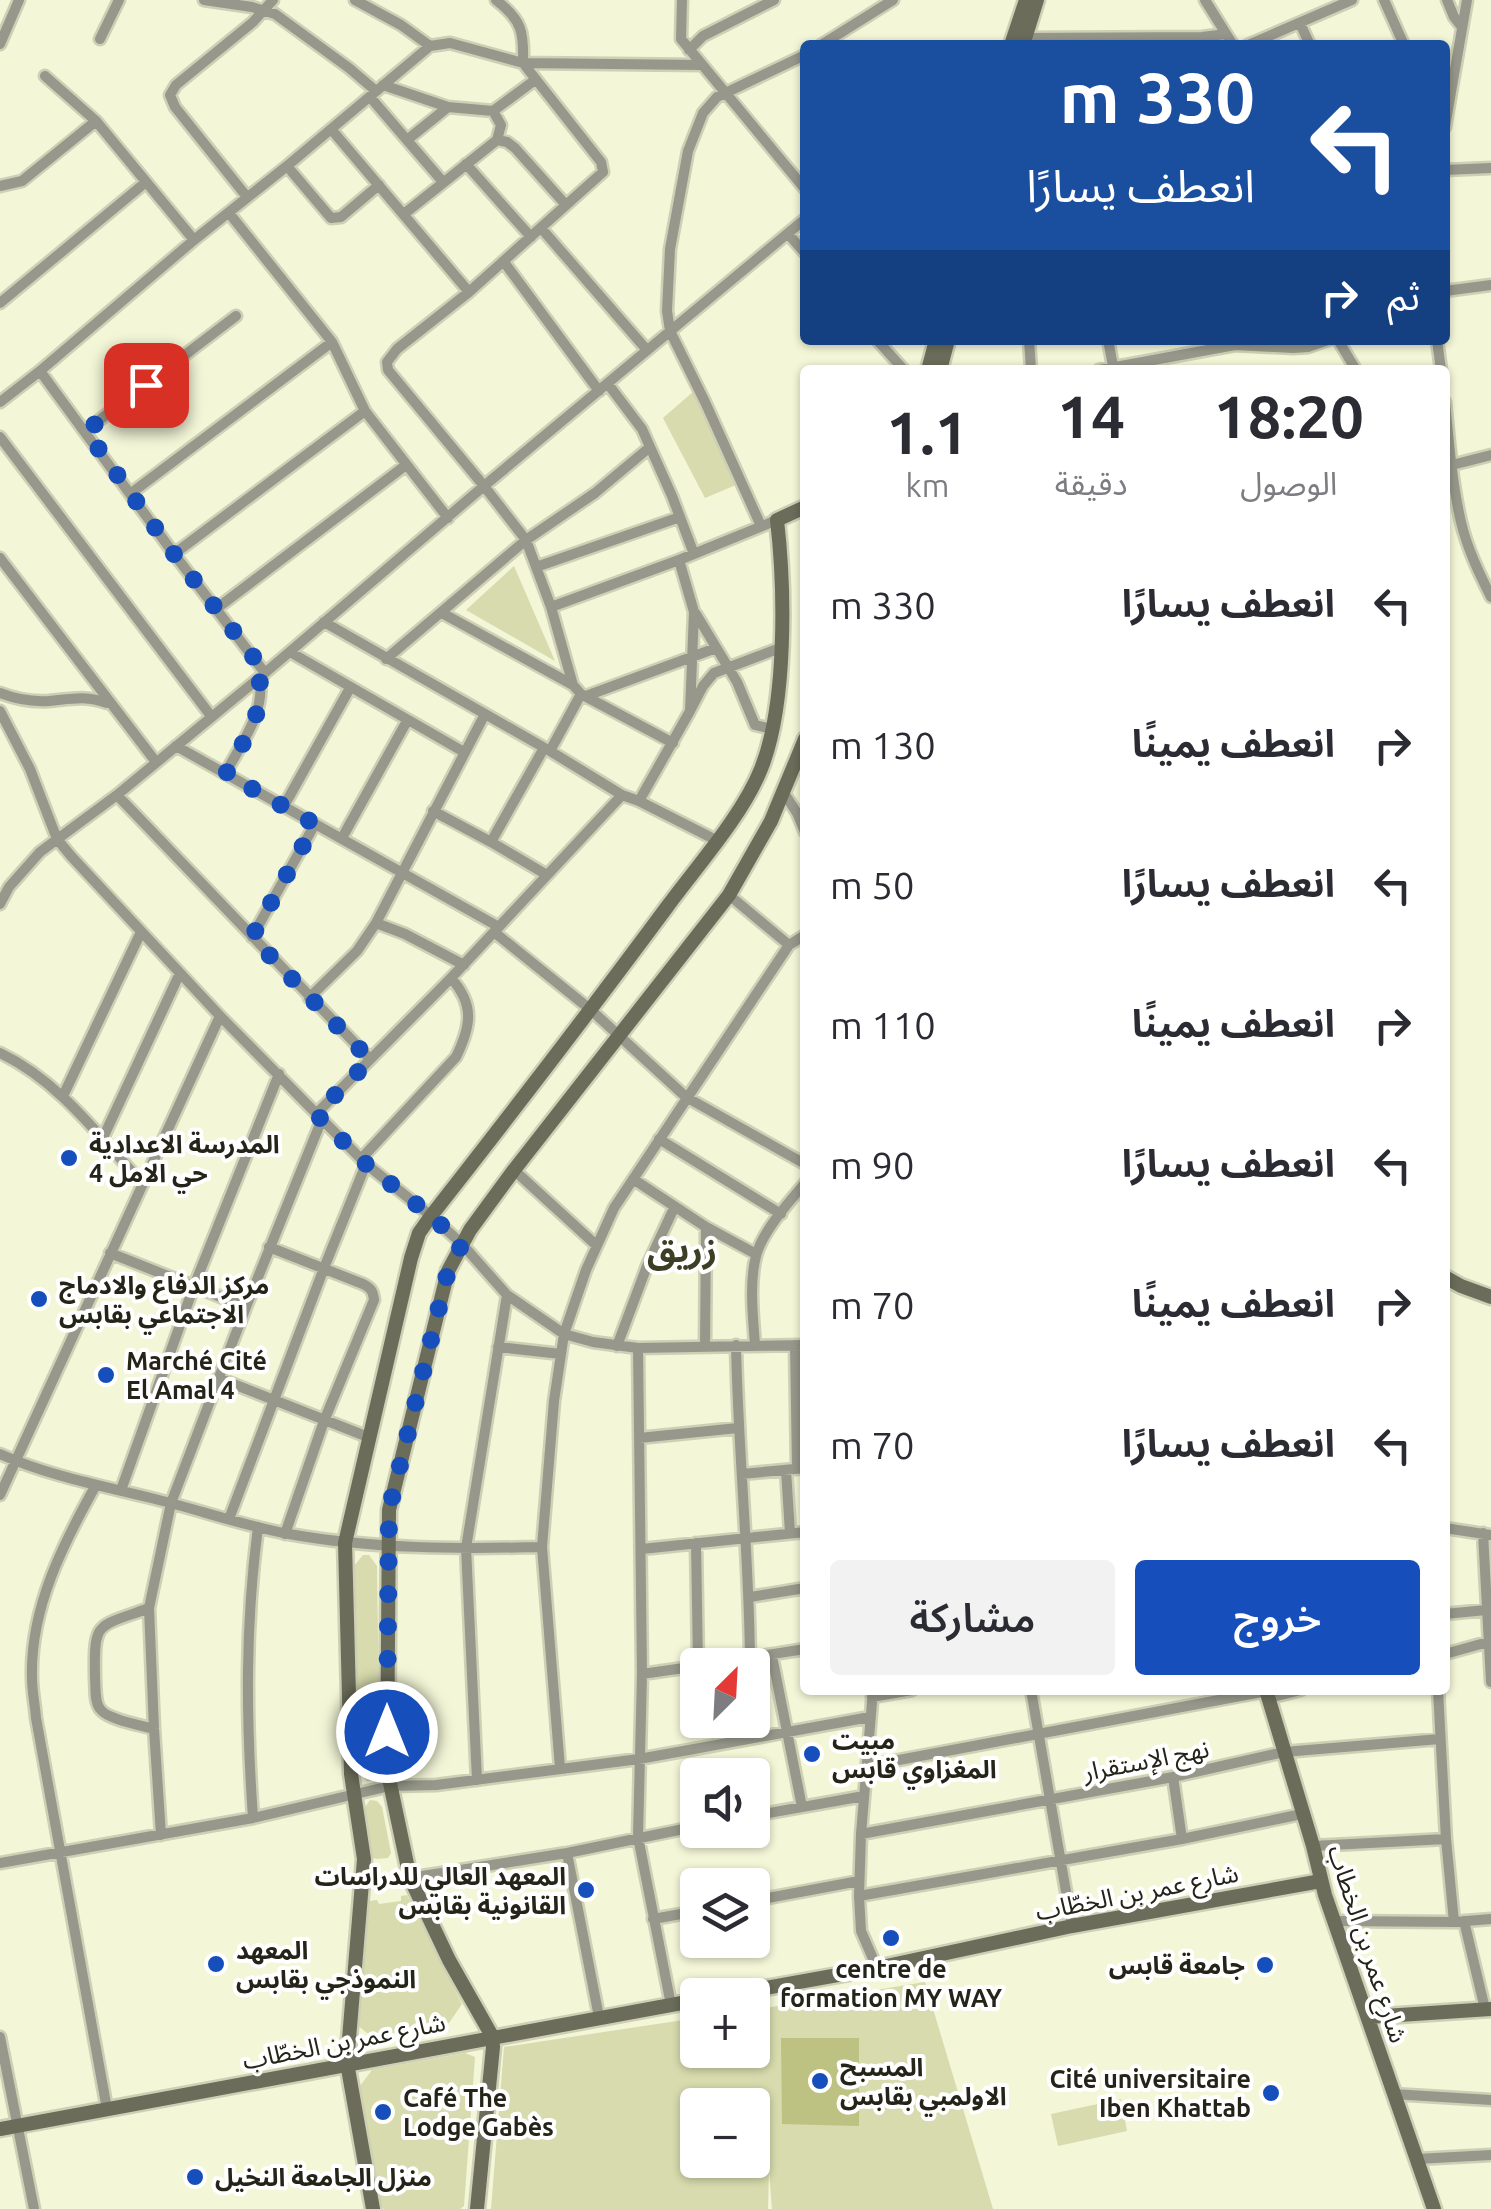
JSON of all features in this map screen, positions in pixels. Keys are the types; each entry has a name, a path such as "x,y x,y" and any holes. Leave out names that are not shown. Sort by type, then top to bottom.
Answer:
{"street":[{"path":"0,44 19,0"},
{"path":"100,39 119,0"},
{"path":"204,0 264,10 284,19 349,68 376,91 406,140 443,182"},
{"path":"247,197 170,96 176,84 253,22 273,0"},
{"path":"355,0 430,46"},
{"path":"496,0 521,25 522,64 604,168 600,177 469,292 390,355 387,362 388,370 526,540 580,692"},
{"path":"682,0 680,40 800,184"},
{"path":"690,50 703,36 774,0"},
{"path":"829,40 893,0"},
{"path":"1016,40 1026,0"},
{"path":"1017,40 1037,0"},
{"path":"1221,0 1207,3 1230,40"},
{"path":"1260,40 1352,0"},
{"path":"1384,0 1402,40"},
{"path":"1447,0 1462,26"},
{"path":"1450,85 1467,0"},
{"path":"0,11 12,16"},
{"path":"1300,23 1308,40"},
{"path":"1205,40 1226,34"},
{"path":"2,396 40,371 430,46 450,43 522,64 702,65"},
{"path":"761,526 670,331 670,249 688,151 703,113 718,98 800,57"},
{"path":"45,76 96,121 194,240"},
{"path":"376,91 448,107 493,111 535,80"},
{"path":"406,140 448,107"},
{"path":"404,214 498,140 500,125 493,111"},
{"path":"0,186 22,182 96,121"},
{"path":"331,129 469,292"},
{"path":"498,140 514,148 566,205"},
{"path":"466,164 532,236"},
{"path":"287,166 331,218 341,218 379,185"},
{"path":"1450,170 1491,168"},
{"path":"0,303 146,182"},
{"path":"229,213 332,342 365,410 448,518"},
{"path":"0,904 4,882 290,652 800,223"},
{"path":"541,228 646,350"},
{"path":"788,234 800,247"},
{"path":"504,262 603,387 642,429 694,554"},
{"path":"1450,289 1491,285"},
{"path":"86,431 236,316"},
{"path":"130,494 332,342"},
{"path":"882,345 900,365"},
{"path":"1195,345 1199,352"},
{"path":"1119,365 1245,345"},
{"path":"1277,345 1314,345"},
{"path":"40,371 262,675 256,713 226,774"},
{"path":"174,554 365,410"},
{"path":"0,437 211,716"},
{"path":"386,659 526,540 595,493 650,446"},
{"path":"1450,447 1462,523 1491,597"},
{"path":"1452,465 1491,454"},
{"path":"216,609 406,465"},
{"path":"1450,502 1458,499"},
{"path":"551,607 800,509"},
{"path":"536,566 680,517"},
{"path":"372,2209 347,2064 364,1860 353,1794 345,1543 411,1258 431,1216 591,1010 756,780 772,728 780,648 782,567 777,520"},
{"path":"0,558 156,762"},
{"path":"678,560 694,612 728,667 755,725 772,728"},
{"path":"690,711 694,612"},
{"path":"442,613 672,743"},
{"path":"324,622 622,795 640,800 716,840"},
{"path":"491,842 580,692 716,648"},
{"path":"640,800 708,678 714,672 780,648"},
{"path":"290,652 464,752"},
{"path":"284,806 350,688"},
{"path":"0,693 29,701 78,696 110,704"},
{"path":"310,998 357,950 376,923 485,714"},
{"path":"1,717 30,769 56,839 220,1016 364,1162 462,1244 506,1295 564,1334 593,1342 638,1348 800,1345 790,1533"},
{"path":"342,838 406,720"},
{"path":"176,746 496,930 686,1097 800,1161"},
{"path":"478,2209 492,2036 449,1960 410,1878 390,1786 389,1510 448,1271 462,1244 514,1170 729,895 784,792 800,752"},
{"path":"784,792 800,810"},
{"path":"117,794 370,1060"},
{"path":"161,1834 149,1608 171,1503 319,1116 622,795"},
{"path":"433,811 548,875"},
{"path":"252,937 315,824"},
{"path":"729,895 789,945"},
{"path":"376,923 464,965"},
{"path":"62,1096 141,932"},
{"path":"560,1768 542,1548 564,1334 596,1244 614,1208 789,945 800,938"},
{"path":"102,1140 180,973"},
{"path":"229,1519 364,1162 456,1057 465,1039 468,1008 451,978"},
{"path":"0,1494 220,1016"},
{"path":"0,1053 31,1070 62,1096 142,1184"},
{"path":"121,1490 194,1286 279,1074"},
{"path":"658,1140 781,1214"},
{"path":"514,1170 596,1244"},
{"path":"633,1179 674,1208 756,1254"},
{"path":"755,1345 756,1254 800,1189"},
{"path":"617,1346 674,1208"},
{"path":"706,1227 706,1346"},
{"path":"269,1247 370,1288 374,1300 324,1421 285,1534"},
{"path":"110,1253 246,1306"},
{"path":"1450,1279 1491,1297"},
{"path":"477,1780 466,1548 506,1295"},
{"path":"736,1346 750,1648"},
{"path":"498,1347 561,1354"},
{"path":"638,1348 642,1549 638,1837 671,2005"},
{"path":"218,1378 368,1438"},
{"path":"639,1438 738,1428"},
{"path":"0,1454 96,1485 285,1534 387,1546 542,1548"},
{"path":"742,1474 796,1469"},
{"path":"96,1485 60,1553 41,1609 32,1677 36,1718 107,2110"},
{"path":"253,1818 246,1661 258,1527"},
{"path":"1450,1529 1487,1534 1486,1610 1491,1682"},
{"path":"642,1549 800,1532"},
{"path":"696,1543 699,1648"},
{"path":"750,1597 800,1589"},
{"path":"149,1608 101,1628 96,1635 96,1690 101,1711 154,1729"},
{"path":"1450,1614 1486,1610"},
{"path":"1450,1653 1488,1642"},
{"path":"800,1650 772,1656 802,1807"},
{"path":"642,1674 680,1668"},
{"path":"872,1695 859,1896 862,1931 877,1968"},
{"path":"1032,1695 1072,1926"},
{"path":"867,1766 1256,1695"},
{"name":"شارع عمر بن الخطاب","path":"1268,1695 1321,1880 1434,2209"},
{"path":"1369,2017 1488,2009 1459,1922 1446,1839 1438,1695"},
{"path":"0,1863 253,1818 390,1786 436,1785 639,1759 870,1717"},
{"name":"نهج الإستقرار","path":"861,1834 1173,1777 1284,1752 1440,1739"},
{"path":"1173,1777 1182,1838"},
{"path":"770,1813 864,1796"},
{"path":"859,1896 1302,1814"},
{"path":"410,1878 567,1853 680,1829"},
{"path":"1313,1846 1446,1839"},
{"path":"567,1853 599,2017"},
{"name":"شارع عمر بن الخطّاب","path":"770,1987 1321,1880"},
{"path":"770,1898 859,1881"},
{"path":"653,1920 680,1915"},
{"path":"1335,1921 1491,1920"},
{"name":"شارع عمر بن الخطّاب","path":"0,2129 680,2003"},
{"path":"0,2037 34,2209"},
{"path":"1394,2094 1491,2100"},
{"path":"1417,2159 1491,2155"}],"shaded area":[{"path":"694,391 736,485 705,498 663,418"},
{"path":"514,566 555,661 466,610"},
{"path":"363,1555 369,1555 377,1566 380,1772 375,1781 367,1781 359,1771 354,1566"},
{"path":"370,1800 382,1807 391,1853 388,1858 370,1856 363,1810"},
{"path":"407,1895 462,2004 449,2023 372,2037 357,2025 369,1901 401,1901 401,1896"},
{"path":"925,1982 993,2209 772,2209 770,2088 680,2088 680,2178 769,2178 768,2209 491,2209 504,2047 680,2021 680,2068 770,2068 770,2007"},
{"name":"المسبح الاولمبي بقابس","path":"781,2038 859,2038 859,2126 782,2124"},
{"path":"465,2053 475,2057 464,2206 384,2209 380,2205 360,2086 372,2070"},
{"path":"1121,2099 1127,2131 1058,2146 1051,2114"}],"place":[{"name":"المدرسة الاعدادية حي الامل 4","path":"69,1158"},
{"name":"مركز الدفاع والادماج الاجتماعي بقابس","path":"39,1299"},
{"name":"Marché Cité El Amal 4","path":"106,1375"},
{"name":"مبيت المغزاوي قابس","path":"812,1754"},
{"name":"المعهد العالي للدراسات القانونية بقابس","path":"586,1890"},
{"name":"centre de formation MY WAY","path":"891,1938"},
{"name":"المعهد النموذجي بقابس","path":"216,1964"},
{"name":"جامعة قابس","path":"1265,1965"},
{"name":"المسبح الاولمبي بقابس","path":"820,2081"},
{"name":"Cité universitaire Iben Khattab","path":"1271,2093"},
{"name":"Café The Lodge Gabès","path":"383,2112"},
{"name":"منزل الجامعة النخيل","path":"195,2177"}],"district":[{"name":"زريق","path":"682,1250"}],"route":[{"path":"146,385 86,431 265,672 259,678 262,689 256,713 226,774 315,824 252,937 370,1060 316,1114 366,1164 462,1244 448,1271 389,1510 387,1732"}]}
